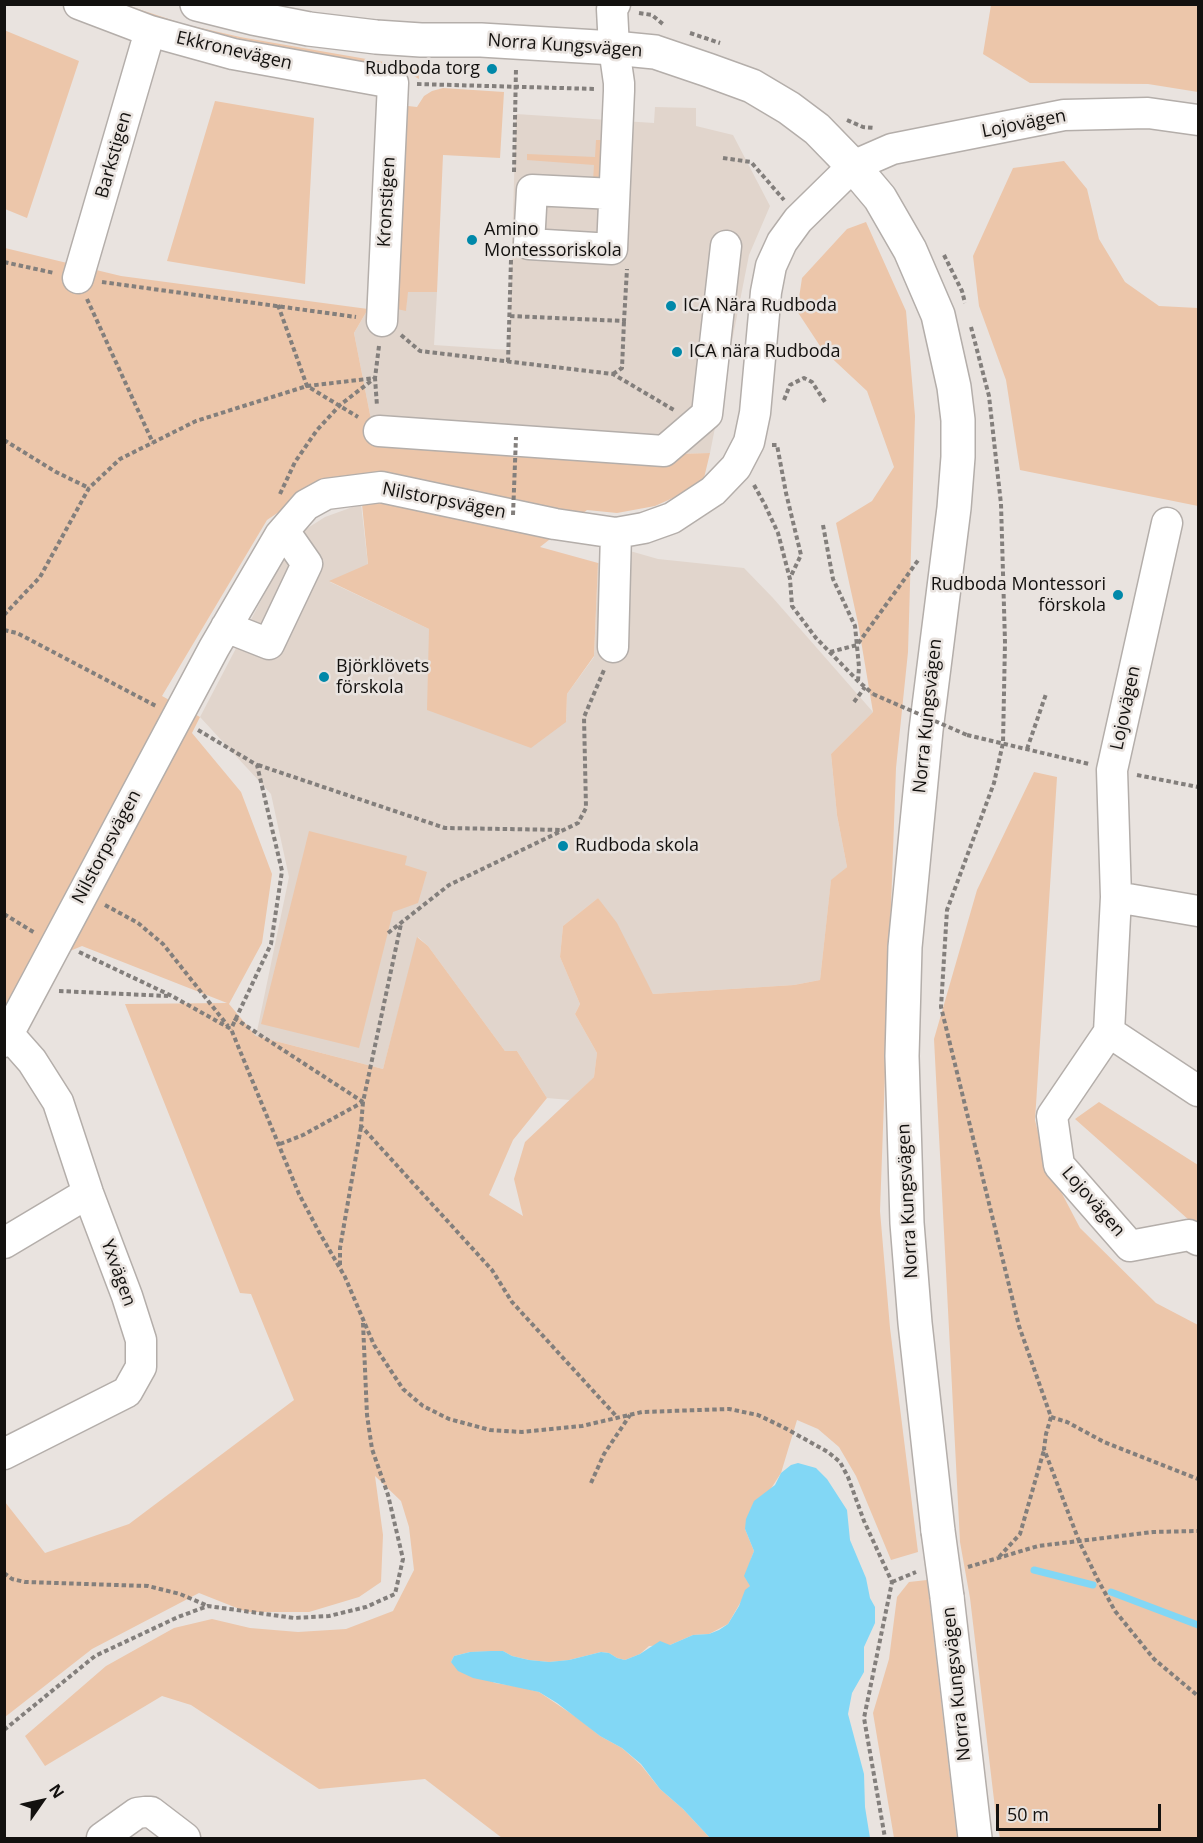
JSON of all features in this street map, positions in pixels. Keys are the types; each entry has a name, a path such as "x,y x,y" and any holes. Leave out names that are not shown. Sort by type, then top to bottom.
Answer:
{"main road":[{"name":"Norra Kungsvägen","path":"197,4 309,29 376,37 481,40 655,52 752,86 789,108 817,129 853,166 880,198 925,280 941,325 954,387 958,420 958,457 954,508 926,730 905,947 902,1056 907,1223 916,1334 975,1839"}],"street":[{"name":"Ekkronevägen","path":"79,4 150,31 233,54 393,83"},
{"path":"614,194 619,90 612,9 615,4"},
{"name":"Barkstigen","path":"78,278 150,31"},
{"name":"Kronstigen","path":"382,321 393,83"},
{"name":"Lojovägen","path":"853,166 892,149 1064,115 1148,112 1198,120"},
{"name":"Nilstorpsvägen","path":"7,1038 82,892 226,627 282,533 306,506 326,494 381,486 555,524 616,532 644,528 672,518 713,491 763,444 755,412 766,292 771,266 782,242 798,220 853,166"},
{"path":"379,430 664,451 707,414 726,246"},
{"name":"Lojovägen","path":"1167,523 1112,770 1116,897 1109,1032 1052,1116 1059,1165 1130,1246 1189,1235 1198,1240"},
{"path":"613,647 616,532"},
{"path":"226,627 269,644 307,564 291,541 282,533"},
{"path":"1116,897 1198,911"},
{"path":"1109,1032 1198,1091"},
{"name":"Yxvägen","path":"4,1454 127,1392 141,1367 141,1340 58,1102 32,1060 7,1038"},
{"path":"4,1243 88,1193"},
{"path":"102,1839 137,1814 145,1812 151,1812 185,1839"}],"path":[{"path":"393,83 619,90"},
{"path":"723,158 751,162 798,220"},
{"path":"4,262 78,278 382,321 420,351 613,374 694,424"},
{"path":"78,278 153,443"},
{"path":"278,305 307,386 379,430"},
{"path":"379,430 375,378 382,321"},
{"path":"613,374 622,368 624,321"},
{"path":"4,615 40,577 89,488 120,459 196,421 307,386 375,378"},
{"path":"279,497 294,462 317,430 340,405 375,378"},
{"path":"782,405 790,385 804,378 812,382 825,402"},
{"path":"513,515 516,437"},
{"path":"778,437 763,444 786,493 801,555 790,579"},
{"path":"4,440 56,472 89,488"},
{"path":"750,478 778,533 790,579 792,606 816,638 873,694 967,735 1112,770 1198,787"},
{"path":"823,525 833,579 855,626 858,681"},
{"path":"830,652 857,645 921,556"},
{"path":"4,630 17,633 160,708"},
{"path":"388,933 449,885 578,823 586,808 584,717 613,647"},
{"path":"854,702 865,687"},
{"path":"1027,749 1046,694"},
{"path":"189,725 257,765 445,828 565,830"},
{"path":"231,1029 234,1018 271,944 282,871 257,765"},
{"path":"82,892 138,923 164,944 231,1029 299,1194 340,1268 374,1345 403,1389 423,1406 449,1419 490,1430 522,1432 582,1426 642,1412 729,1409 758,1415 828,1452 840,1462 892,1582 864,1718 885,1839"},
{"path":"4,914 40,936"},
{"path":"340,1268 340,1248 362,1126 363,1102 401,922"},
{"path":"75,950 172,996 231,1029"},
{"path":"32,990 172,996"},
{"path":"234,1018 363,1102"},
{"path":"280,1144 303,1135 363,1102"},
{"path":"362,1126 492,1270 512,1302 617,1418"},
{"path":"4,1573 12,1579 25,1582 148,1586 180,1594 208,1606 294,1618 329,1616 366,1607 395,1594 404,1559 388,1495 372,1449 367,1415 363,1320"},
{"path":"591,1483 604,1454 630,1415"},
{"path":"998,1559 1020,1534 1051,1417"},
{"path":"1044,1449 1079,1541 1115,1611 1154,1659 1198,1696"},
{"path":"963,1567 975,1566 1038,1546 1154,1532 1198,1531"},
{"path":"892,1582 917,1572"},
{"path":"4,1730 95,1656 178,1617 208,1606"}],"shaded area":[{"path":"97,5 126,5 184,24 240,37 418,68 419,79 407,72 302,59"},
{"path":"991,5 1198,5 1198,92 1148,84 1030,83 983,54"},
{"path":"4,30 79,61 27,218 5,209"},
{"path":"443,88 504,92 500,158 443,155 437,292 408,292 406,311 388,307 399,105 417,107 424,96"},
{"path":"215,101 314,118 305,284 167,261"},
{"path":"655,107 696,108 696,126 733,135 770,206 749,255 710,453 642,455 376,445 354,333 368,309 388,307 406,310 407,292 437,292 434,345 509,350 516,114 654,123"},
{"path":"596,140 606,140 604,182 593,181 594,165 527,160 527,154 595,157"},
{"path":"1064,161 1087,189 1099,239 1125,282 1159,306 1198,308 1198,506 1020,470 1006,380 979,306 973,256 1013,168"},
{"path":"866,222 906,311 915,416 908,652 896,768 880,1211 890,1328 918,1552 891,1560 856,1476 839,1447 818,1429 797,1420 781,1473 745,1529 754,1551 751,1559 750,1586 728,1624 709,1634 693,1635 670,1645 649,1646 640,1654 625,1660 601,1652 569,1660 549,1662 512,1656 503,1651 470,1652 454,1656 451,1662 495,1683 539,1692 600,1736 622,1748 710,1838 502,1838 425,1779 319,1789 191,1705 162,1696 45,1766 25,1736 106,1666 174,1628 212,1619 250,1628 298,1632 346,1629 393,1611 414,1570 409,1527 401,1501 375,1476 383,1535 381,1582 359,1597 309,1612 247,1612 199,1593 92,1649 5,1717 5,1502 45,1553 129,1524 294,1400 251,1294 240,1293 125,1004 227,1003 82,946 24,970 5,1012 5,248 121,276 368,309 354,333 376,445 642,455 710,453 704,478 684,493 655,506 617,513 587,510 540,547 598,563 594,656 567,694 566,722 531,748 427,710 429,629 329,581 368,564 362,504 304,495 267,520 162,696 200,717 192,733 241,792 272,874 262,943 229,1004 256,1036 383,1069 417,937 428,946 505,1051 517,1051 547,1098 513,1140 489,1195 523,1216 514,1179 525,1142 594,1077 597,1053 575,1014 580,1004 560,957 563,926 598,898 617,923 653,994 794,985 820,980 831,880 847,867 837,815 831,754 873,712 858,623 836,523 872,501 894,467 867,391 822,349 797,311 802,278 847,229"},
{"name":"Rudboda skola","path":"361,504 368,565 330,582 429,629 566,722 567,694 594,657 598,563 630,551 658,559 744,568 773,598 873,712 831,754 837,815 847,867 831,881 820,980 794,985 653,994 598,898 563,926 560,957 580,1004 575,1014 597,1053 594,1077 570,1100 547,1098 517,1051 505,1051 428,946 418,937 383,1069 256,1036 289,877 271,794 200,717 288,549 303,531 325,517"},
{"path":"1034,772 1057,777 1035,1120 1045,1161 1080,1228 1156,1303 1198,1325 1198,1838 1000,1838 997,1825 970,1598 960,1542 934,1039 977,890"},
{"path":"309,831 407,856 405,865 427,872 418,903 393,912 359,1048 261,1024"},
{"path":"1099,1102 1198,1165 1198,1228 1075,1119"},
{"path":"927,1580 957,1838 894,1838 873,1713 889,1659 897,1597 909,1582"}],"water":[{"path":"798,1463 816,1468 827,1479 847,1510 850,1540 875,1607 875,1623 864,1647 864,1672 852,1693 848,1714 864,1774 865,1807 870,1838 710,1838 683,1809 660,1789 641,1764 557,1703 539,1692 473,1678 458,1671 451,1662 454,1656 470,1652 491,1651 503,1651 512,1656 549,1662 569,1660 601,1652 625,1660 640,1654 660,1641 670,1645 693,1635 709,1634 719,1630 728,1624 745,1590 750,1586 744,1576 754,1551 745,1529 746,1519 754,1501 775,1485 781,1473 791,1465"}],"waterway":[{"path":"1034,1570 1093,1585"},
{"path":"1111,1592 1198,1625"}],"place":[{"name":"Rudboda torg","path":"492,69"},
{"name":"Amino Montessoriskola","path":"472,240"},
{"name":"ICA Nära Rudboda","path":"671,306"},
{"name":"ICA nära Rudboda","path":"677,352"},
{"name":"Rudboda Montessori förskola","path":"1118,595"},
{"name":"Björklövets förskola","path":"324,677"},
{"name":"Rudboda skola","path":"563,846"}]}
